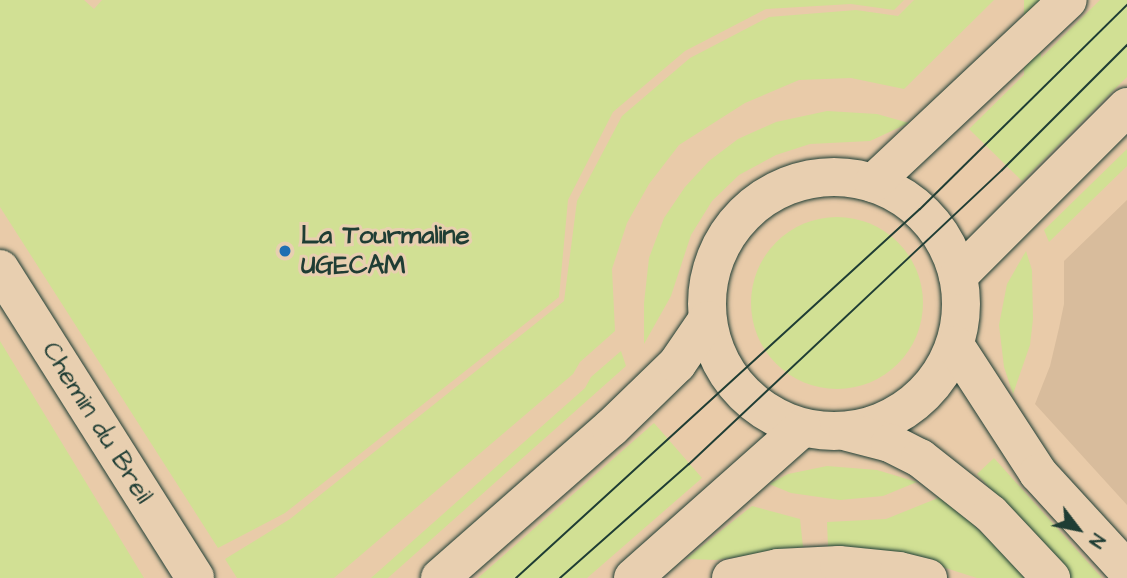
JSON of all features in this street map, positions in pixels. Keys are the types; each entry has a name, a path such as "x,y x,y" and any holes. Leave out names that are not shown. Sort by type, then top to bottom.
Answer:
{"street":[{"path":"873,183 1068,0"},
{"path":"958,276 1127,107"},
{"path":"848,432 885,422 918,401 937,379 955,345 961,311 958,276 950,250 920,209 894,191 873,183 836,177 804,180 781,188 751,207 730,230 713,261 706,292 707,320 716,356 732,383 772,417 802,428 848,432 890,443 920,458 991,514 1051,578"},
{"name":"Chemin du Breil","path":"0,269 195,578"},
{"path":"440,578 611,428 677,363 707,320"},
{"path":"955,345 1038,473 1127,570"},
{"path":"633,578 802,428"},
{"path":"731,578 778,568 839,565 899,571 928,578"}],"shaded area":[{"path":"1127,200 1127,505 1035,404 1050,366 1064,304 1064,261"}],"green space":[{"name":"La Tourmaline UGECAM","path":"0,0 84,0 94,9 102,0 904,0 894,10 851,4 766,9 685,51 613,112 568,200 559,297 285,513 218,548 0,207"},
{"path":"914,0 994,0 904,89 851,78 799,80 745,103 679,145 649,184 627,223 612,269 615,331 580,362 573,374 334,578 237,578 225,559 290,519 564,301 577,201 622,116 690,58 769,17 856,10 898,16"},
{"path":"1024,0 1041,0 1041,132 1024,132"},
{"path":"1100,0 1127,0 1127,77 1022,181 969,129"},
{"path":"827,111 877,114 909,123 870,141 810,144 776,155 739,175 712,201 691,235 671,296 644,344 644,303 649,258 664,218 685,187 709,161 738,139 776,122"},
{"path":"1127,149 1127,166 1049,242 1044,230"},
{"path":"837,217 870,223 898,242 917,270 923,303 917,336 898,364 870,383 837,389 804,383 776,364 757,336 751,303 757,270 776,242 804,223"},
{"path":"1026,251 1032,270 1033,319 1030,345 1013,394 1004,367 999,325 1007,284"},
{"path":"0,341 144,578 0,578"},
{"path":"621,351 626,366 388,578 371,578 585,388 591,377"},
{"path":"654,423 702,478 587,578 478,578"},
{"path":"994,458 1102,578 1071,578 977,474"},
{"path":"827,466 877,470 917,482 883,496 840,500 791,493 769,484 788,474"},
{"path":"943,496 1030,578 977,578 911,557 828,547 827,522 886,519"},
{"path":"752,506 800,519 803,547 716,560 686,559"}],"tram line":[{"path":"516,578 920,209 1127,5"},
{"path":"560,578 689,464 1002,170 1127,45"}],"place":[{"name":"La Tourmaline UGECAM","path":"285,251"}]}
